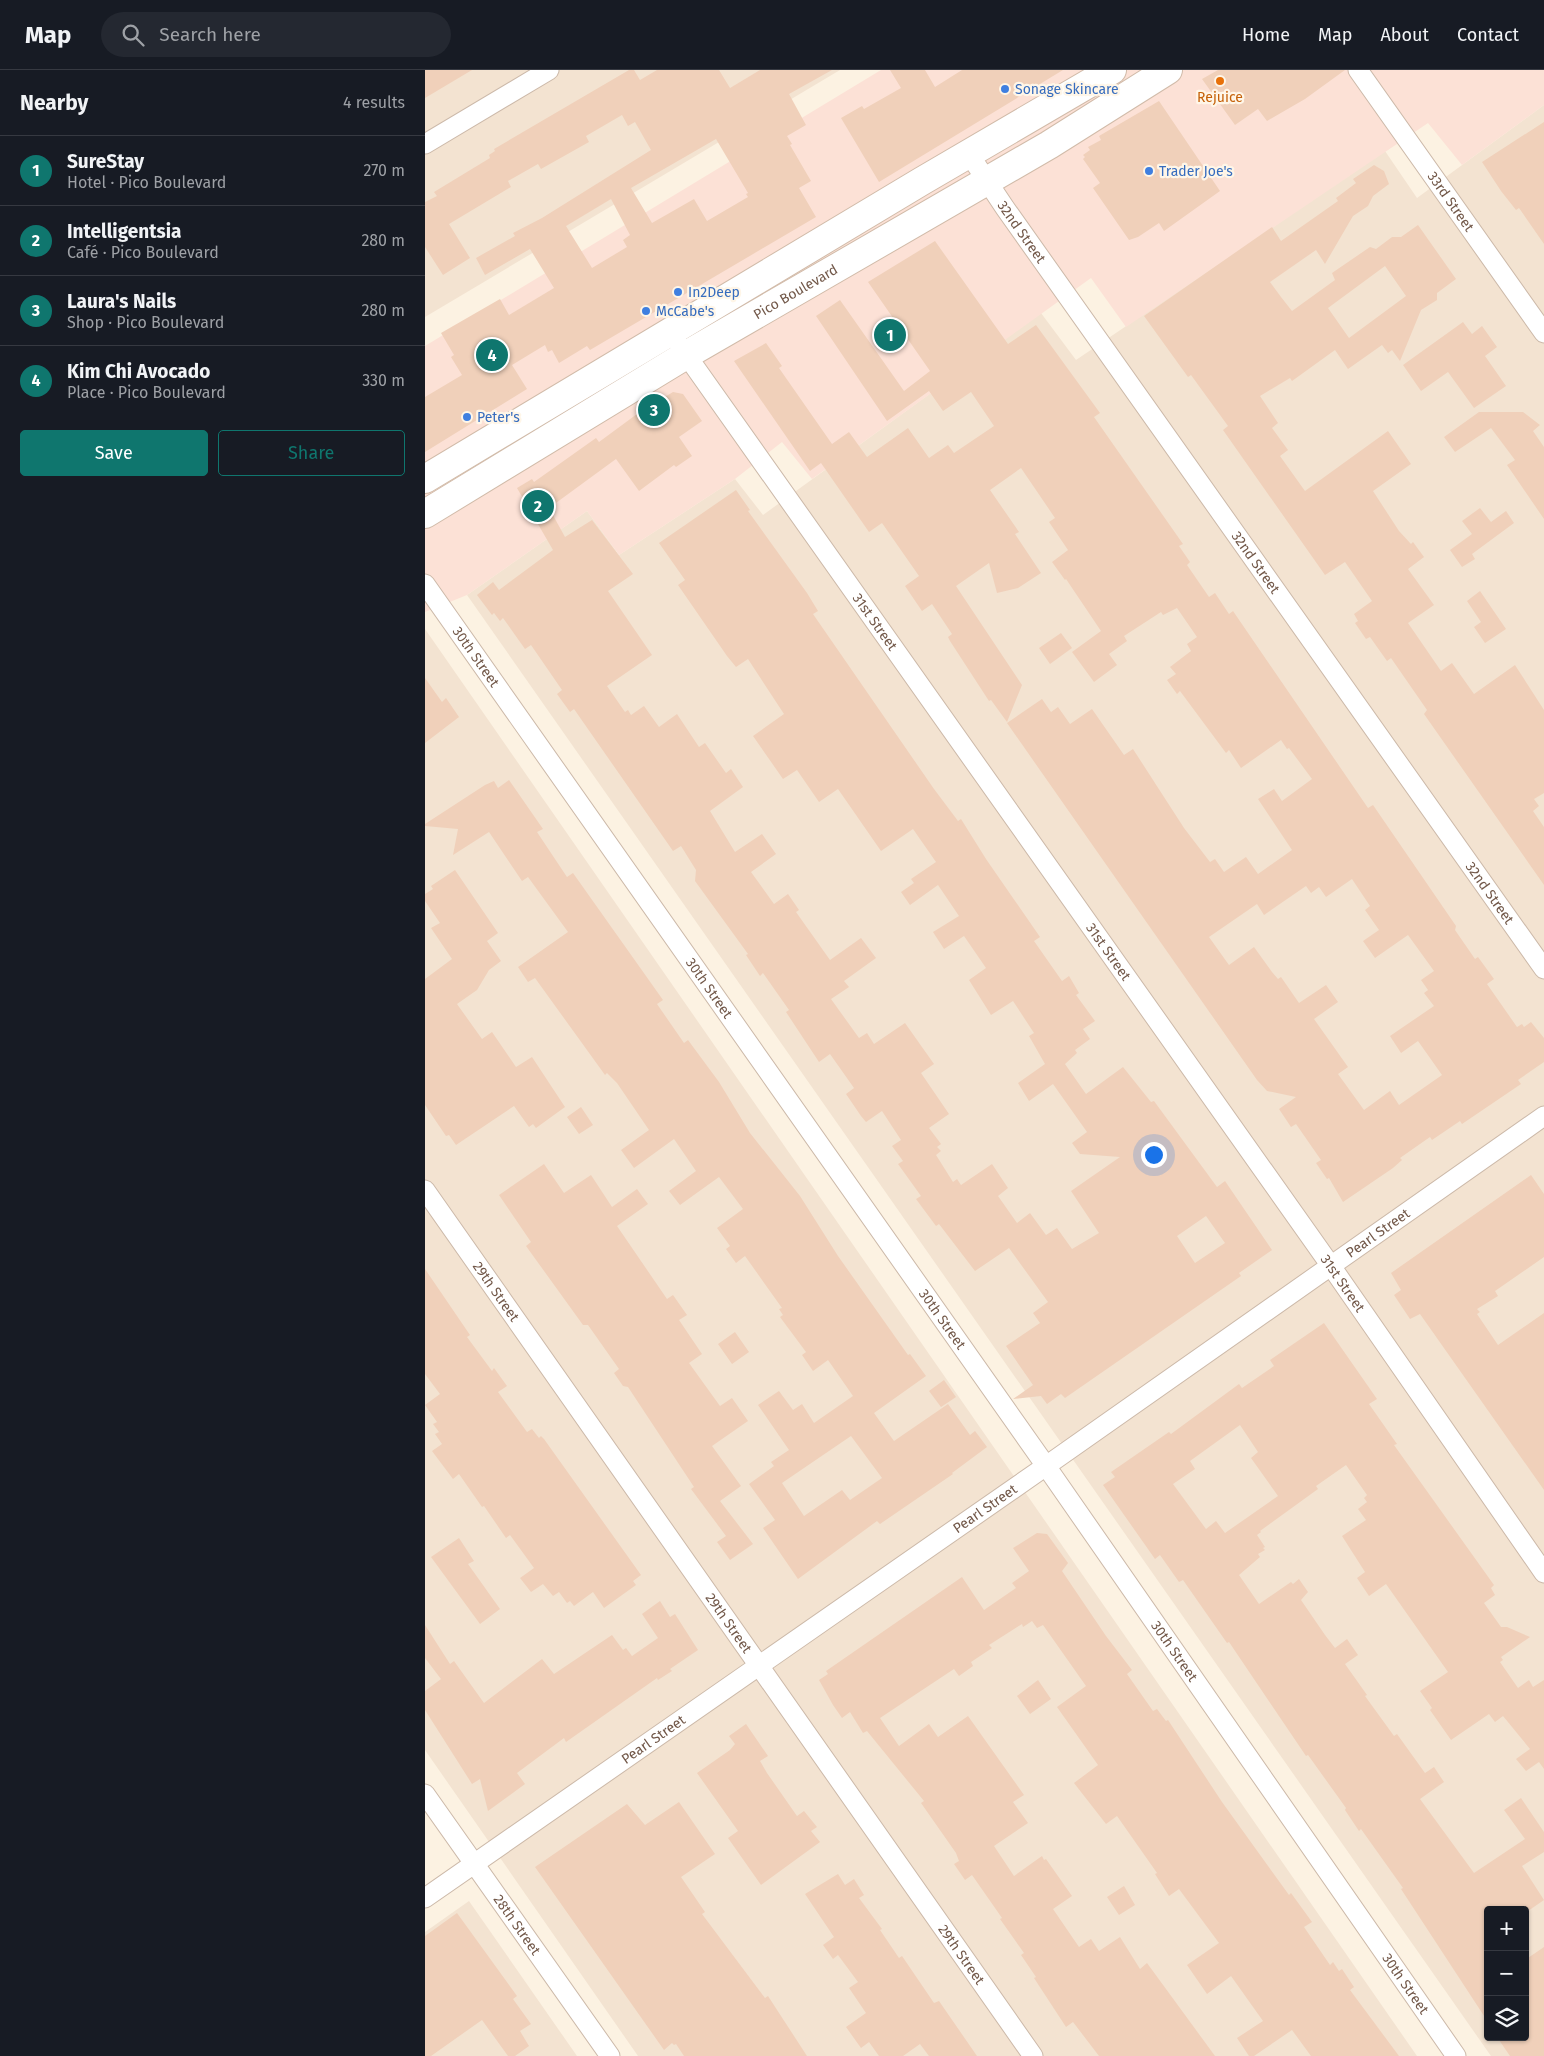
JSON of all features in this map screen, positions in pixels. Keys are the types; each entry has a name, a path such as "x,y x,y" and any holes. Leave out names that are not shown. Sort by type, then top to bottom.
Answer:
{"main road":[{"name":"Pico Boulevard","path":"425,514 678,344 969,154 1112,70"},
{"name":"Pico Boulevard","path":"425,479 987,180 1049,144 1167,70"}],"street":[{"path":"425,144 549,70"},
{"name":"33rd Street","path":"1358,70 1544,333"},
{"name":"32nd Street","path":"969,154 1544,968"},
{"name":"31st Street","path":"678,344 1331,1266 1544,1573"},
{"name":"30th Street","path":"425,584 1047,1466 1456,2056"},
{"name":"Pearl Street","path":"425,1898 1047,1466 1544,1116"},
{"name":"29th Street","path":"425,1190 1033,2056"},
{"name":"28th Street","path":"425,1794 609,2056"}],"shaded area":[{"path":"425,70 840,70 425,317"},
{"path":"881,70 1544,70 1544,105 1462,165 1428,123 1126,327 1091,278 812,479 782,442 735,479 619,555 587,511 467,595 425,612 425,346"},
{"path":"1544,105 1544,2056 1491,2056 467,595 587,511 619,555 735,479 763,515 1041,313 1076,360 1385,151 1417,198"},
{"path":"425,629 1417,2056 638,2056 425,1750"},
{"path":"469,1901 577,2056 425,2056 425,1932"}],"building":[{"path":"425,70 472,70 425,98"},
{"path":"629,70 634,70 640,80 657,70 719,70 730,88 760,70 832,70 789,94 806,125 787,136 792,144 790,145 811,181 799,188 816,217 590,350 587,346 559,363 552,350 548,352 545,345 512,365 527,389 425,452 425,397 462,375 451,357 454,355 441,333 500,299 509,315 554,288 530,249 485,275 476,258 515,236 513,233 542,218 651,150 635,122 628,126 622,115 586,136 589,142 541,169 538,164 508,181 511,187 449,224 470,258 443,275 425,247 425,202 437,196 434,192 490,158 489,155 495,151 494,149","holes":["716,139 748,193 746,194 748,197 707,221 694,199 652,223 631,188","611,199 630,235 623,240 627,247 592,268 566,226"]},
{"path":"890,70 925,70 935,87 962,70 1063,70 879,182 841,118 862,106 864,109 901,88"},
{"path":"1218,70 1345,70 1305,99 1267,121 1258,109 1235,125 1202,79"},
{"name":"Trader Joe's","path":"1159,101 1220,191 1164,231 1159,223 1138,237 1129,240 1093,188 1100,183 1083,159 1085,157 1083,155 1090,150 1088,147 1101,140 1099,136"},
{"path":"1544,122 1544,244 1519,208 1516,210 1501,191 1482,162"},
{"path":"1374,165 1384,171 1389,184 1373,196 1368,206 1353,216 1325,264 1316,250 1270,282 1292,311 1335,280 1332,273 1370,247 1376,249 1392,237 1401,237 1418,225 1456,279 1437,293 1437,300 1421,310 1400,361 1392,350 1388,353 1382,345 1348,369 1335,350 1292,381 1290,378 1260,396 1278,423 1272,428 1288,450 1280,456 1305,491 1388,431 1411,464 1373,491 1399,531 1411,544 1413,542 1424,557 1408,569 1434,605 1408,623 1441,671 1452,663 1474,694 1515,665 1544,710 1544,793 1534,799 1539,806 1533,811 1544,827 1544,885 1424,714 1427,710 1391,658 1387,661 1370,637 1366,639 1355,623 1358,621 1354,614 1372,601 1345,562 1325,575 1223,430 1228,426 1191,375 1188,377 1144,316 1272,227 1281,241 1338,201 1336,198 1356,183 1353,179","holes":["1385,266 1406,296 1349,338 1328,308"]},
{"path":"935,241 1008,344 1036,325 1100,413 1094,417 1183,544 1179,546 1190,562 1187,565 1209,597 1215,593 1229,614 1233,611 1368,808 1373,805 1456,926 1455,930 1475,959 1478,957 1494,979 1487,984 1517,1027 1522,1024 1524,1027 1531,1022 1544,1038 1544,1062 1518,1080 1521,1084 1462,1124 1460,1121 1432,1140 1430,1137 1400,1158 1402,1160 1393,1168 1343,1202 1329,1178 1327,1179 1316,1163 1321,1160 1296,1124 1291,1127 1279,1109 1296,1097 1267,1091 1257,1080 1007,723 1042,699 1051,712 1058,707 1070,724 1092,709 1124,755 1133,749 1184,828 1210,862 1215,859 1224,872 1246,857 1258,874 1292,850 1258,799 1274,789 1282,801 1312,779 1281,740 1241,768 1229,750 1226,753 1180,691 1177,694 1167,680 1176,674 1170,667 1191,651 1187,644 1197,637 1177,608 1163,615 1161,612 1124,636 1127,641 1109,654 1117,665 1094,682 1072,652 1101,631 1066,579 1052,562 1068,550 1049,522 1055,518 1021,468 990,490 1019,532 1015,534 1041,573 1018,588 997,593 989,563 956,586 1022,685 1007,722 991,700 989,701 950,641 948,637 952,634 932,604 922,611 905,586 919,576 882,523 869,532 821,463 810,471 734,361 766,343 782,366 779,368 832,444 849,432 867,457 908,428 929,458 948,445 954,453 994,426 971,392 943,411 929,391 887,421 816,316 840,300 904,391 930,371 868,282","holes":["1352,879 1370,906 1365,910 1379,930 1363,941 1375,958 1408,935 1434,971 1421,980 1428,990 1424,993 1434,1006 1390,1036 1401,1053 1418,1041 1442,1075 1399,1105 1390,1091 1364,1110 1338,1074 1348,1067 1314,1019 1338,1002 1326,985 1299,1003 1281,977 1278,979 1254,947 1229,965 1209,937 1257,904 1264,915 1306,886 1311,893 1319,887 1326,897"]},
{"path":"1463,322 1472,334 1482,326 1497,347 1485,356 1506,386 1474,408 1448,372 1421,391 1403,365"},
{"path":"673,392 683,394 702,421 679,437 692,456 676,467 674,465 639,491 616,459 549,508 565,537 592,520 633,574 608,591 652,655 607,686 625,712 628,710 631,715 644,706 659,727 677,714 699,747 705,743 726,773 731,769 743,787 710,811 735,852 762,834 776,854 751,872 774,904 788,894 799,910 796,912 830,960 861,938 876,958 844,981 849,987 831,999 859,1038 867,1033 874,1044 905,1023 934,1064 921,1073 949,1114 929,1128 941,1144 937,1147 941,1151 936,1155 953,1182 957,1179 961,1185 992,1164 1008,1188 998,1196 1017,1223 1030,1213 1046,1235 1057,1228 1072,1249 1099,1233 1071,1191 1120,1157 1080,1154 1072,1143 1087,1132 1053,1084 1029,1101 1018,1083 1045,1064 1029,1036 1034,1033 1013,1001 991,1015 969,980 986,968 964,936 944,949 933,932 959,916 938,885 910,905 901,892 914,883 911,879 936,862 913,829 881,851 838,789 819,802 797,770 783,779 753,736 784,714 748,659 736,667 727,656 678,585 685,580 659,543 736,490 750,510 748,511 807,593 818,611 813,614 934,789 958,821 961,819 1040,937 1034,941 1062,981 1069,976 1079,993 1076,995 1095,1021 1083,1029 1090,1039 1075,1050 1077,1053 1065,1064 1086,1094 1123,1067 1151,1102 1154,1101 1217,1187 1225,1181 1272,1250 1239,1273 1241,1276 1065,1398 1061,1394 1047,1404 1041,1396 1013,1399 1033,1385 1006,1346 1040,1323 1033,1313 1048,1302 1009,1248 975,1271 939,1224 936,1226 916,1199 921,1196 898,1164 903,1161 892,1146 901,1140 882,1111 866,1122 861,1116 846,1094 854,1088 830,1054 819,1062 786,1012 789,1010 763,973 760,976 746,955 748,954 695,881 696,870 681,846 673,851 574,709 570,712 557,694 562,690 531,645 525,649 503,618 500,621 494,613 492,615 477,595 493,582 499,590 553,550 517,488 532,479 534,482 596,438 599,442 637,414","holes":["1206,1216 1225,1243 1195,1263 1177,1236"]},
{"path":"1479,412 1523,412 1540,425 1533,431 1544,447 1544,519 1507,465 1515,460 1491,428 1455,452 1444,437"},
{"path":"1480,508 1491,522 1506,511 1514,523 1472,554 1475,559 1462,567 1450,550 1472,534 1462,521"},
{"path":"1480,591 1506,629 1485,643 1474,627 1481,622 1467,601"},
{"path":"1061,633 1072,648 1050,664 1039,648"},
{"path":"425,678 442,702 446,698 459,717 425,743"},
{"path":"509,780 543,829 537,832 567,877 573,873 663,1000 657,1004 684,1043 688,1040 719,1082 750,1133 800,1196 838,1256 908,1355 910,1354 926,1376 874,1413 894,1441 948,1404 970,1435 975,1431 987,1447 953,1474 880,1524 877,1521 798,1579 763,1528 775,1520 749,1484 774,1466 771,1462 789,1450 758,1405 779,1391 793,1410 802,1404 814,1423 853,1396 828,1360 813,1371 802,1355 806,1352 780,1317 783,1315 779,1309 782,1308 745,1256 736,1263 726,1249 730,1246 717,1228 743,1209 719,1177 680,1205 669,1191 696,1171 674,1139 634,1168 621,1150 649,1130 617,1083 607,1073 605,1075 535,978 528,982 518,967 568,932 528,877 522,881 489,832 453,855 458,829 425,826 425,824 485,785 494,781 498,788","holes":["851,1436 882,1478 850,1500 842,1490 804,1516 782,1483"]},
{"path":"455,870 498,933 487,941 501,961 489,970 477,990 457,1004 482,1039 492,1032 516,1067 532,1057 565,1107 536,1128 533,1124 529,1127 514,1106 456,1145 449,1135 446,1136 425,1105 425,979 452,959 431,928 440,923 425,901 425,894 433,889 431,886"},
{"path":"581,1107 593,1125 579,1134 567,1117"},
{"path":"544,1164 564,1193 591,1175 612,1207 637,1189 648,1204 617,1226 667,1299 673,1295 687,1315 679,1320 702,1354 689,1363 720,1406 732,1398 748,1421 712,1446 741,1486 720,1501 753,1544 730,1560 717,1542 726,1536 691,1489 694,1487 628,1387 623,1386 614,1373 619,1369 588,1325 583,1325 526,1246 531,1242 499,1195"},
{"path":"1531,1175 1544,1194 1544,1257 1495,1291 1498,1296 1477,1309 1480,1312 1477,1314 1498,1345 1544,1313 1544,1490 1420,1314 1410,1319 1394,1295 1401,1290 1391,1273"},
{"path":"425,1269 470,1335 467,1337 492,1371 494,1368 507,1386 498,1392 527,1432 532,1429 539,1438 541,1436 544,1439 641,1575 633,1581 636,1585 604,1608 593,1592 574,1606 570,1601 567,1603 559,1592 553,1596 543,1584 531,1592 520,1578 534,1568 510,1535 506,1538 459,1474 453,1479 432,1451 442,1444 435,1434 439,1432 433,1424 437,1422 425,1405 440,1394 425,1374"},
{"path":"1324,1323 1377,1399 1369,1404 1397,1444 1394,1445 1494,1585 1491,1588 1495,1595 1484,1603 1501,1627 1507,1627 1530,1637 1501,1657 1503,1660 1500,1662 1518,1688 1529,1680 1533,1687 1544,1680 1544,1769 1539,1762 1526,1771 1516,1759 1530,1749 1503,1716 1495,1722 1489,1714 1451,1740 1430,1710 1432,1708 1420,1691 1448,1672 1386,1584 1369,1596 1357,1578 1365,1572 1342,1536 1366,1520 1358,1509 1367,1502 1364,1498 1367,1495 1346,1465 1316,1486 1318,1489 1260,1531 1257,1535 1265,1550 1258,1554 1260,1557 1239,1575 1259,1604 1291,1582 1293,1584 1299,1579 1308,1592 1301,1600 1335,1648 1347,1639 1358,1655 1345,1664 1367,1695 1365,1696 1394,1736 1397,1734 1425,1773 1434,1767 1444,1782 1420,1799 1474,1873 1525,1839 1504,1810 1521,1798 1544,1832 1544,1852 1522,1866 1544,1900 1529,1910 1529,1906 1484,1906 1484,2016 1401,1889 1403,1888 1361,1829 1359,1831 1345,1810 1346,1808 1308,1755 1306,1756 1229,1642 1227,1643 1183,1580 1179,1582 1160,1555 1155,1559 1103,1485 1115,1477 1111,1472 1169,1432 1171,1434 1239,1384 1242,1388 1274,1366 1270,1360","holes":["1240,1425 1258,1452 1251,1458 1278,1496 1225,1533 1216,1521 1206,1529 1173,1484 1195,1469 1190,1461"]},
{"path":"735,1332 749,1352 732,1364 718,1344"},
{"path":"944,1380 956,1397 941,1407 929,1391"},
{"path":"1037,1533 1047,1534 1068,1563 1062,1571 1106,1636 1132,1670 1127,1674 1153,1711 1157,1709 1166,1721 1168,1720 1222,1802 1289,1895 1291,1893 1312,1922 1304,1927 1330,1965 1333,1962 1339,1971 1342,1969 1354,1987 1350,1990 1399,2056 1311,2056 1292,2030 1254,2056 1249,2056 1237,2038 1263,2021 1231,1976 1207,1994 1187,1965 1219,1943 1179,1889 1169,1896 1155,1874 1157,1873 1117,1816 1106,1824 1074,1783 1098,1765 1057,1707 1086,1686 1043,1625 1037,1628 1032,1621 1023,1627 1022,1624 989,1645 992,1648 971,1662 973,1666 959,1676 954,1669 880,1718 899,1746 929,1724 938,1737 968,1716 1024,1795 1013,1802 1028,1823 994,1846 1014,1876 1042,1856 1044,1860 1046,1859 1072,1896 1053,1909 1079,1947 1091,1939 1099,1951 1120,1937 1140,1969 1147,1963 1215,2056 1099,2056 1073,2022 1066,2027 1034,1978 1036,1977 1021,1955 1024,1953 1000,1919 1002,1918 972,1875 965,1880 954,1864 959,1861 956,1853 921,1803 924,1801 867,1731 863,1733 850,1712 842,1718 833,1705 819,1680 828,1674 826,1671 962,1577 984,1610 1016,1588 1012,1583 1029,1571 1013,1548"},
{"path":"459,1538 474,1561 468,1564 500,1609 480,1624 431,1557"},
{"path":"660,1601 670,1617 675,1614 698,1650 670,1669 672,1671 658,1680 657,1678 566,1742 564,1738 517,1773 525,1784 488,1811 480,1779 472,1784 425,1710 425,1691 441,1679 425,1658 425,1625 450,1664 454,1661 484,1703 542,1659 554,1674 612,1635 623,1650 626,1648 632,1656 658,1638 642,1614"},
{"path":"1038,1680 1051,1699 1030,1714 1017,1696"},
{"path":"746,1724 768,1756 760,1761 767,1773 797,1816 804,1811 817,1827 811,1831 820,1842 761,1885 728,1838 738,1831 697,1773 730,1750 735,1744 729,1736"},
{"path":"679,1802 715,1854 681,1877 705,1912 702,1914 765,1998 768,1996 807,2056 684,2056 676,2044 672,2043 664,2050 535,1867 627,1804 645,1825"},
{"path":"838,1874 845,1885 854,1879 864,1895 859,1898 882,1929 880,1930 899,1958 902,1956 934,2003 939,2001 977,2056 929,2056 920,2044 903,2056 879,2056 869,2042 861,2048 846,2027 866,2013 849,1988 858,1982 838,1955 833,1959 823,1945 834,1937 805,1894"},
{"path":"1124,1886 1135,1905 1119,1915 1107,1897"},
{"path":"457,1913 517,1996 513,1999 531,2024 520,2031 529,2046 515,2056 508,2056 482,2020 431,2056 425,2056 425,1936"},
{"path":"1544,1947 1544,2056 1510,2056 1500,2041 1529,2041 1529,1957"}],"place":[{"name":"Rejuice","path":"1220,81"},
{"name":"Sonage Skincare","path":"1005,89"},
{"name":"Trader Joe's","path":"1149,171"},
{"name":"In2Deep","path":"678,292"},
{"name":"McCabe's","path":"646,311"},
{"name":"SureStay","path":"890,335"},
{"name":"Kim Chi Avocado","path":"492,355"},
{"name":"Laura's Nails","path":"654,410"},
{"name":"Peter's","path":"467,417"},
{"name":"Intelligentsia","path":"538,506"}]}
